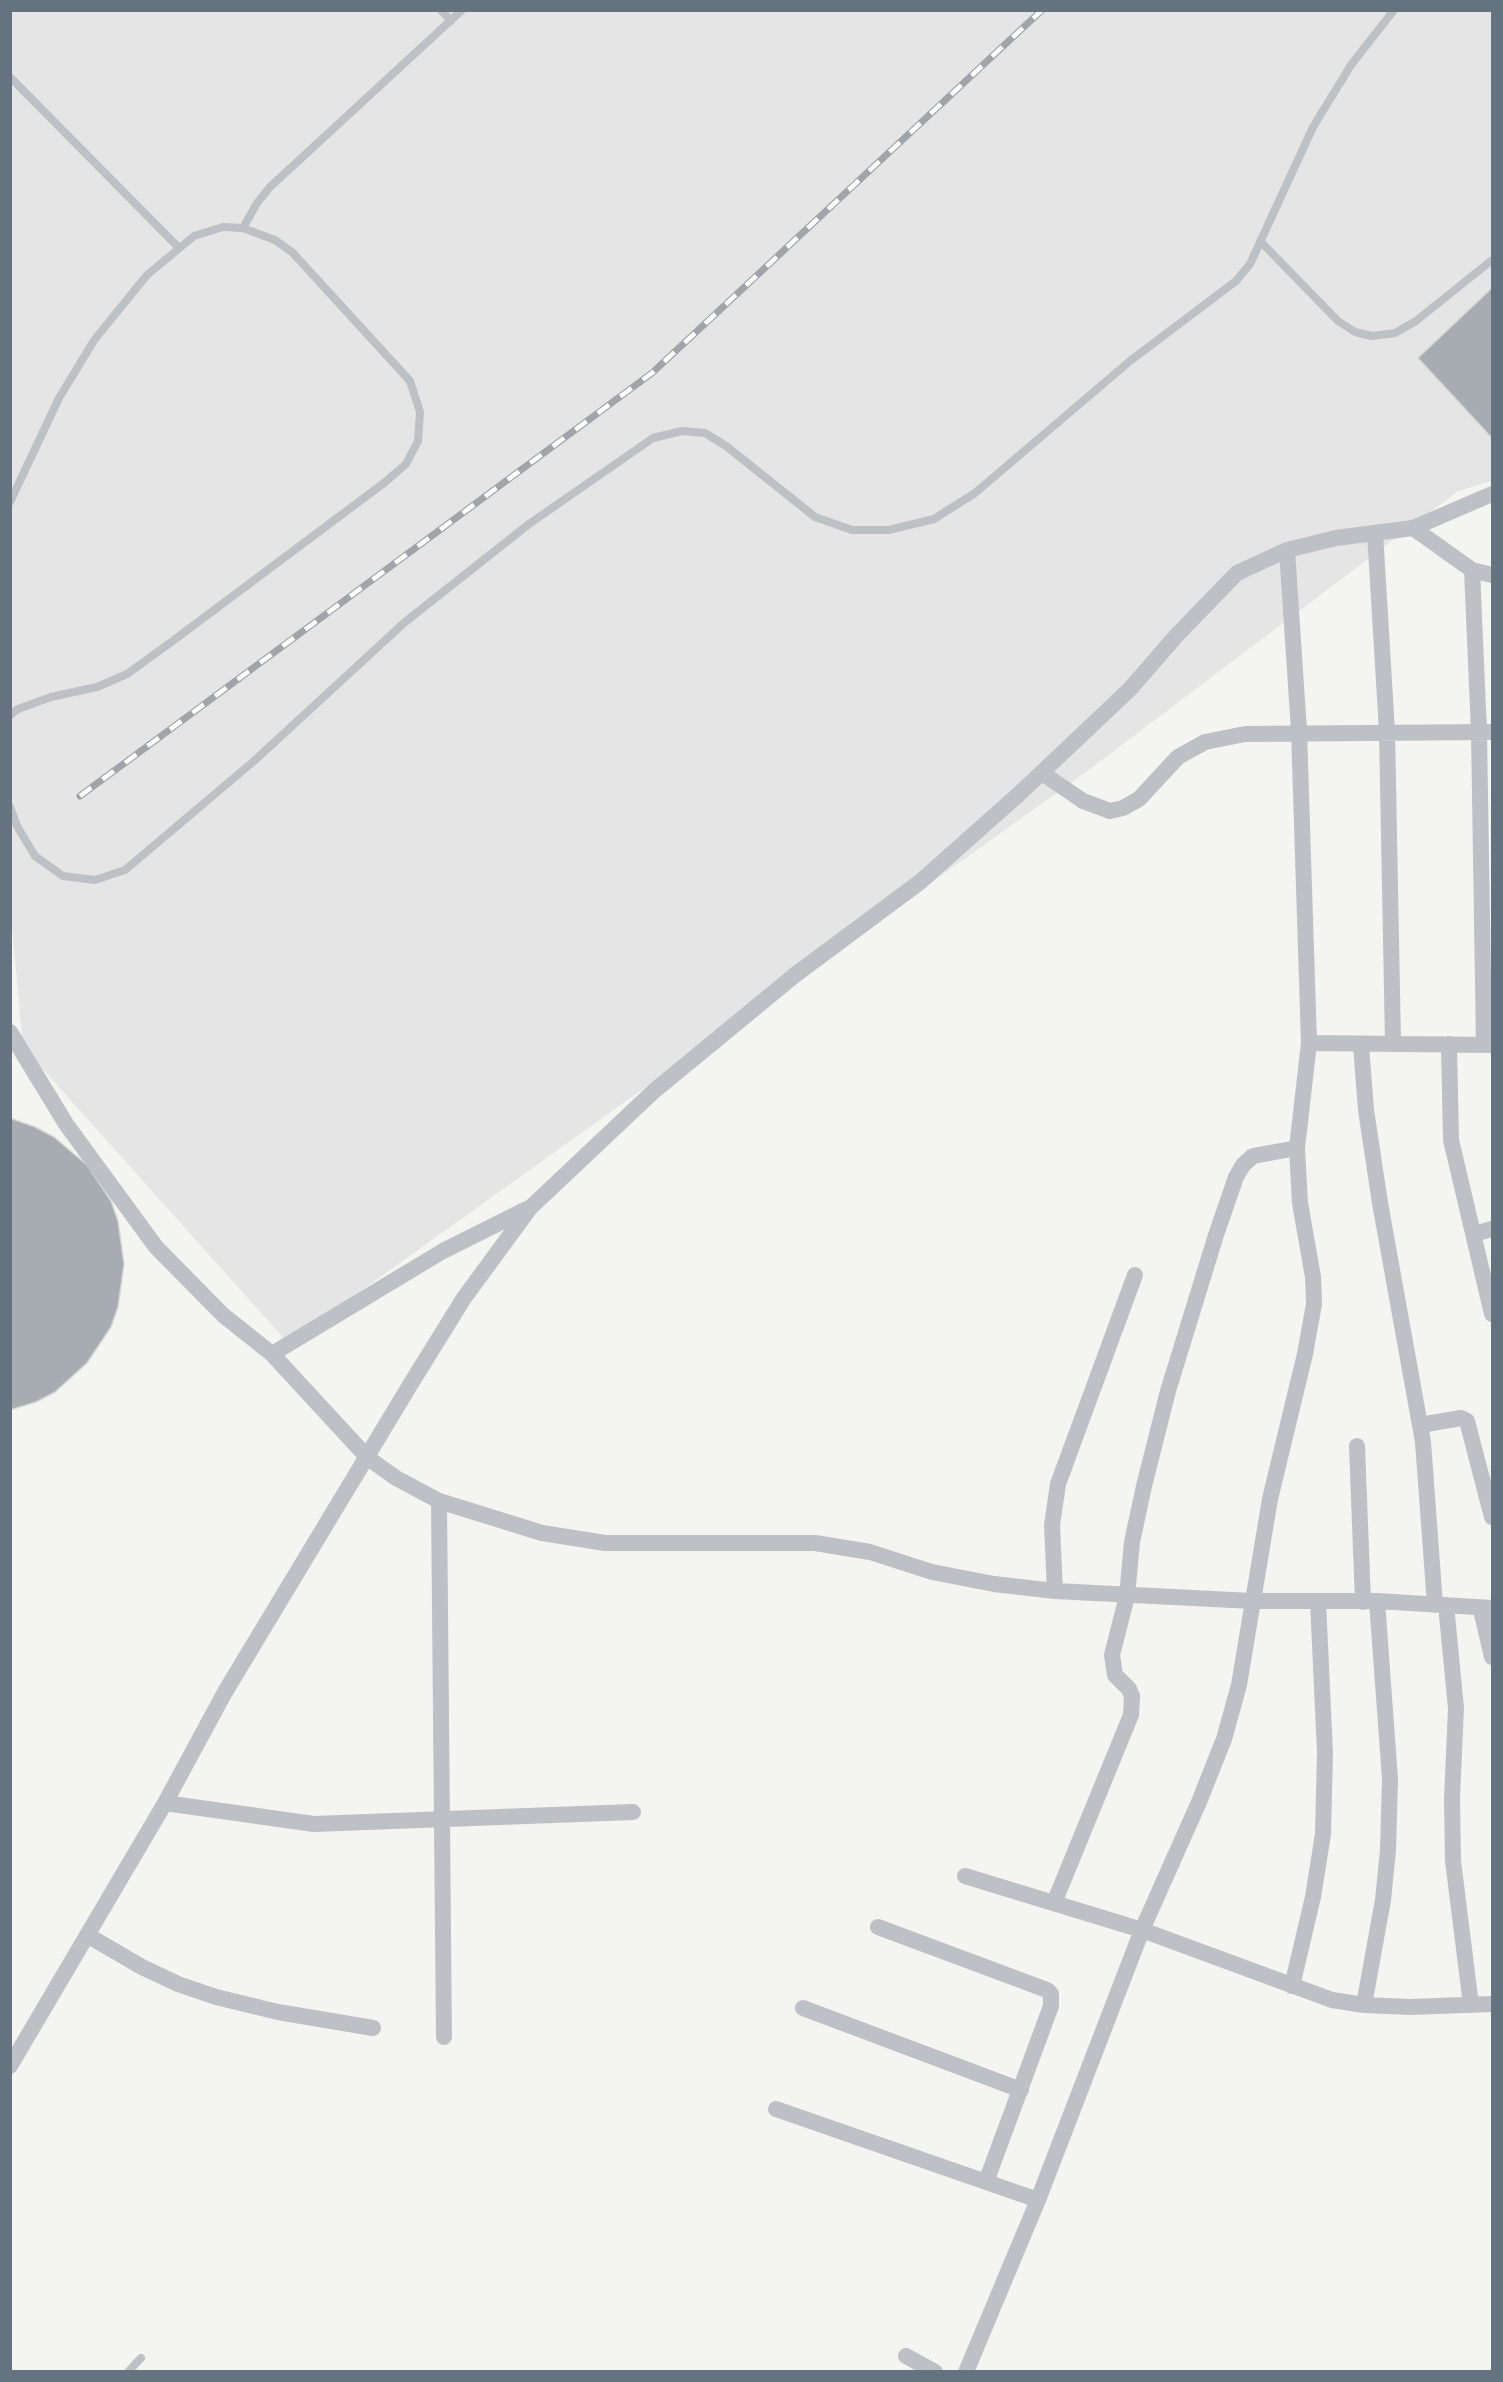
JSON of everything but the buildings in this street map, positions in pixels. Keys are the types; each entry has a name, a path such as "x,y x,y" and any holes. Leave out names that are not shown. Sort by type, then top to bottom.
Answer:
{"street":[{"path":"10,2066 165,1803 225,1692 464,1298 530,1208 654,1091 795,975 920,882 1042,773 1130,689 1176,636 1237,573 1287,550 1336,538 1413,528 1492,494"},
{"path":"1413,528 1472,570 1492,575"},
{"path":"1375,533 1387,732 1394,1043"},
{"path":"966,2372 1038,2200 1142,1930 1224,1739 1239,1685 1270,1499 1305,1354 1314,1304 1313,1276 1300,1203 1297,1148 1309,1043 1299,731 1287,550"},
{"path":"1309,1043 1361,1046 1394,1043 1488,1045 1486,732 1472,570"},
{"path":"1042,773 1083,801 1110,811 1123,808 1140,799 1178,757 1205,742 1245,734 1299,731 1486,732"},
{"path":"10,1032 66,1124 156,1247 223,1315 272,1354 368,1458 396,1478 440,1501 542,1533 605,1543 815,1544 870,1552 942,1574 994,1584 1055,1591 1252,1602 1370,1602 1487,1609 1492,1657"},
{"path":"1449,1044 1451,1140 1492,1314"},
{"path":"1361,1046 1366,1110 1380,1203 1420,1425 1440,1605 1456,1708 1452,1798 1453,1861 1471,2005"},
{"path":"1054,1903 1131,1715 1130,1689 1120,1683 1112,1667 1112,1655 1127,1596 1132,1542 1168,1391 1236,1177 1253,1156 1297,1148"},
{"path":"272,1354 342,1309 443,1251 530,1208"},
{"path":"1474,1234 1492,1229"},
{"path":"1055,1591 1052,1525 1058,1484 1135,1275"},
{"path":"1420,1425 1461,1418 1467,1420 1492,1517"},
{"path":"1357,1446 1370,1602 1390,1779 1389,1838 1383,1900 1364,2005"},
{"path":"440,1501 444,2037"},
{"path":"1292,1986 1313,1897 1323,1834 1325,1753 1318,1601"},
{"path":"165,1803 314,1824 374,1824 442,1818 633,1812"},
{"path":"965,1876 1142,1930 1332,2000 1364,2005 1492,2004"},
{"path":"878,1927 1047,1990 1051,1994 1051,2006 986,2182"},
{"path":"87,1935 151,1971 216,1997 278,2012 373,2028"},
{"path":"803,2008 1021,2090"},
{"path":"776,2109 1038,2200"},
{"path":"906,2356 935,2372"}],"lane":[{"path":"441,10 451,21"},
{"path":"243,228 257,203 270,187 462,10"},
{"path":"10,807 17,826 35,856 63,876 95,880 125,870 254,761 405,622 529,524 653,438 682,430 705,433 726,446 815,517 852,530 889,530 934,519 975,493 1130,361 1236,281 1250,264 1313,127 1351,65 1394,10"},
{"path":"10,77 179,248"},
{"path":"10,502 59,398 95,339 147,275 194,236 223,227 243,228 275,240 292,252 410,381 420,412 418,441 406,464 384,483 127,674 97,687 51,697 18,709 10,715"},
{"path":"1260,241 1338,321 1355,332 1372,336 1395,333 1416,321 1492,260"},
{"path":"128,2372 141,2358"}],"shaded area":[{"path":"10,11 1492,11 1492,481 1458,491 1090,769 288,1343 23,1047 10,905"}],"railway":[{"path":"80,796 652,373 1042,10"}]}
